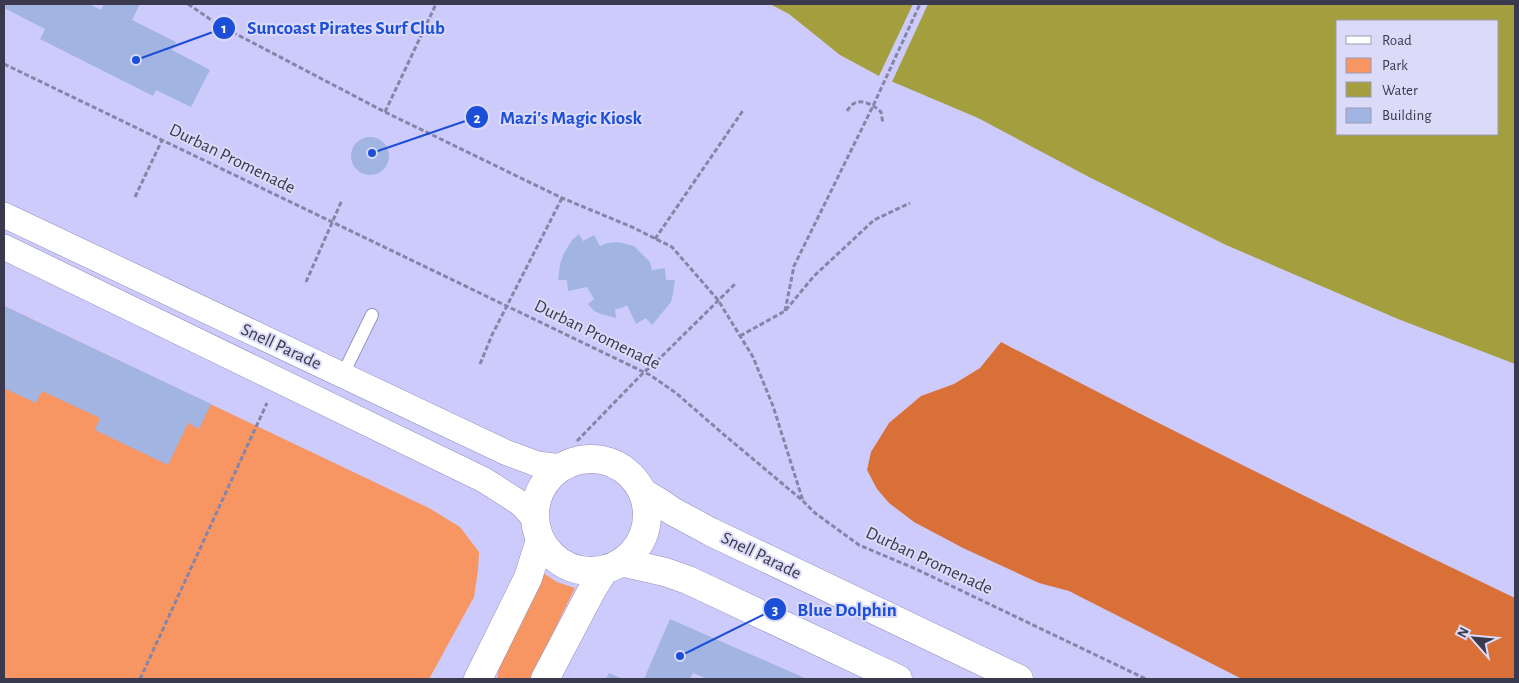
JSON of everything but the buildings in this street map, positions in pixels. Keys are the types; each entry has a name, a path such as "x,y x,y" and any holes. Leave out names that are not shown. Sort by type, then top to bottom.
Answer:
{"main road":[{"path":"481,677 528,578 537,529 536,504 541,489 550,477 562,467 588,459 601,460 614,464 625,471 642,492 646,505 644,531 639,543 631,554 613,566 593,588 545,679"},
{"name":"Snell Parade","path":"642,492 711,532 1019,679"},
{"path":"537,529 552,555 567,566 580,571 593,572 613,566 665,572 688,580 882,676"}],"street":[{"name":"Snell Parade","path":"4,215 505,452 537,464 562,467"},
{"name":"Snell Parade","path":"4,247 484,480 520,503 537,529"}],"lane":[{"path":"342,376 372,315"}],"path":[{"path":"188,4 217,24 385,112 562,198 632,227 672,247 718,300 753,357 773,406 803,501"},
{"path":"385,112 436,4"},
{"path":"785,311 794,266 873,106 920,4"},
{"name":"Durban Promenade","path":"4,64 644,372 676,393 815,512 859,545 916,569 1146,679"},
{"path":"847,111 854,103 861,102 873,106 881,112 883,124"},
{"path":"654,239 744,109"},
{"path":"136,197 162,140"},
{"path":"480,364 492,334 562,198"},
{"path":"306,282 342,200"},
{"path":"740,336 785,311 814,276 874,220 910,203"},
{"path":"578,441 644,372 736,283"},
{"path":"140,679 278,380"}],"green space":[{"path":"4,306 429,508 460,527 479,552 474,597 429,679 4,679"},
{"path":"543,573 557,582 575,588 530,679 497,679 501,657"}],"shaded area":[{"path":"1001,342 1257,472 1515,598 1515,679 1242,679 1069,591 1039,583 963,548 914,522 889,503 877,489 867,470 871,452 889,423 921,396 954,384 980,368"}],"water":[{"path":"770,4 1515,4 1515,364 1398,319 1226,245 1089,177 978,118 879,76 840,55 789,14"}],"pier":[{"path":"913,4 928,4 891,84 878,78"}],"place":[{"name":"Suncoast Pirates Surf Club","path":"136,60"},
{"name":"Mazi's Magic Kiosk","path":"372,153"},
{"name":"Blue Dolphin","path":"680,656"}]}
